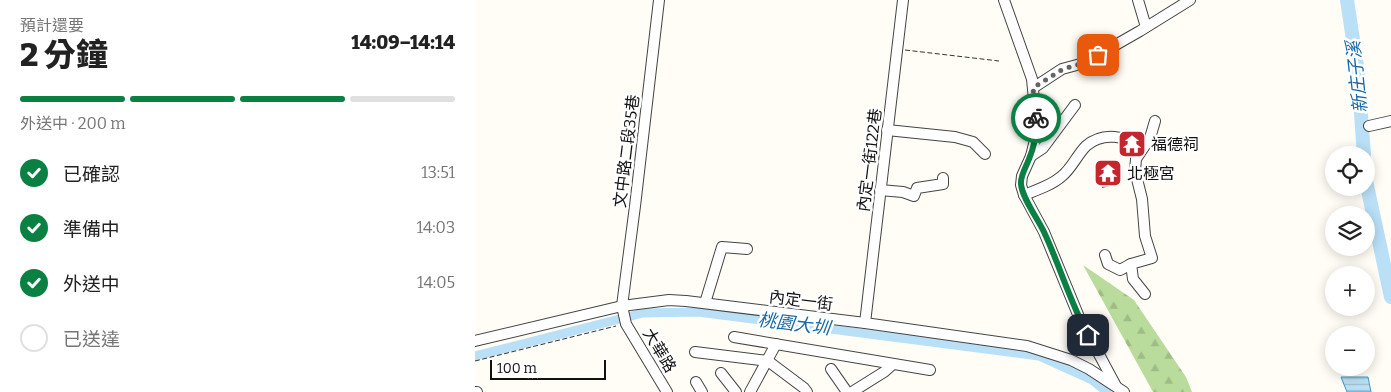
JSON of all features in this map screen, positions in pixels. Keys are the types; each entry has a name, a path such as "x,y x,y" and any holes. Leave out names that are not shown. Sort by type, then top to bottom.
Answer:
{"street":[{"name":"文中路二段35巷","path":"621,306 635,206 659,0"},
{"name":"內定一街122巷","path":"865,323 903,0"},
{"path":"1004,0 1032,79 1033,88 1037,132 1031,156 1022,176 1021,185 1024,195 1044,232 1079,317 1122,391"},
{"path":"1138,0 1146,28"},
{"path":"1033,88 1063,69 1084,63 1146,28 1190,0"},
{"path":"1031,156 1043,148 1075,105"},
{"path":"1105,255 1108,264 1120,270 1131,264 1152,258 1145,236 1142,199 1135,171 1136,159 1149,138 1155,121"},
{"path":"1369,126 1391,121"},
{"path":"887,130 955,137 973,142 985,154"},
{"path":"1024,195 1063,176 1087,146 1098,138 1116,136 1132,140 1143,148"},
{"path":"880,190 903,192 913,196 917,188 943,184 943,178"},
{"path":"705,303 722,246 747,249"},
{"path":"1131,264 1133,279 1145,294"},
{"name":"內定一街","path":"475,341 621,306 669,300 865,323 1027,346 1071,360 1122,391"},
{"name":"大華路","path":"621,306 627,324 667,392"},
{"path":"734,337 930,370"},
{"path":"721,374 738,392 754,390 776,344"},
{"path":"695,352 767,361 807,392"},
{"path":"852,392 884,372 893,364"},
{"path":"831,369 847,392"},
{"path":"696,382 703,392"}],"path":[{"path":"897,49 999,61"},
{"path":"475,361 627,324"}],"green space":[{"path":"1083,265 1134,300 1186,377 1192,392 1153,392"}],"water":[{"path":"1341,377 1368,377 1371,392 1347,392"}],"building":[{"name":"北極宮","path":"1115,164 1120,184 1102,188 1097,168"}],"waterway":[{"name":"新庄子溪","path":"1347,0 1358,73 1363,146"},
{"name":"新庄子溪","path":"1369,196 1391,297"},
{"name":"桃園大圳","path":"475,356 643,313 698,312 1039,356 1092,380 1107,392"}],"way so far":[{"path":"1036,118 1033,88 1063,69 1084,63 1098,55"}],"place":[{"name":"福德祠","path":"1132,144"},
{"name":"北極宮","path":"1108,173"}],"route":[{"path":"1036,118 1037,132 1031,156 1022,176 1021,185 1024,195 1044,232 1088,335"}]}
